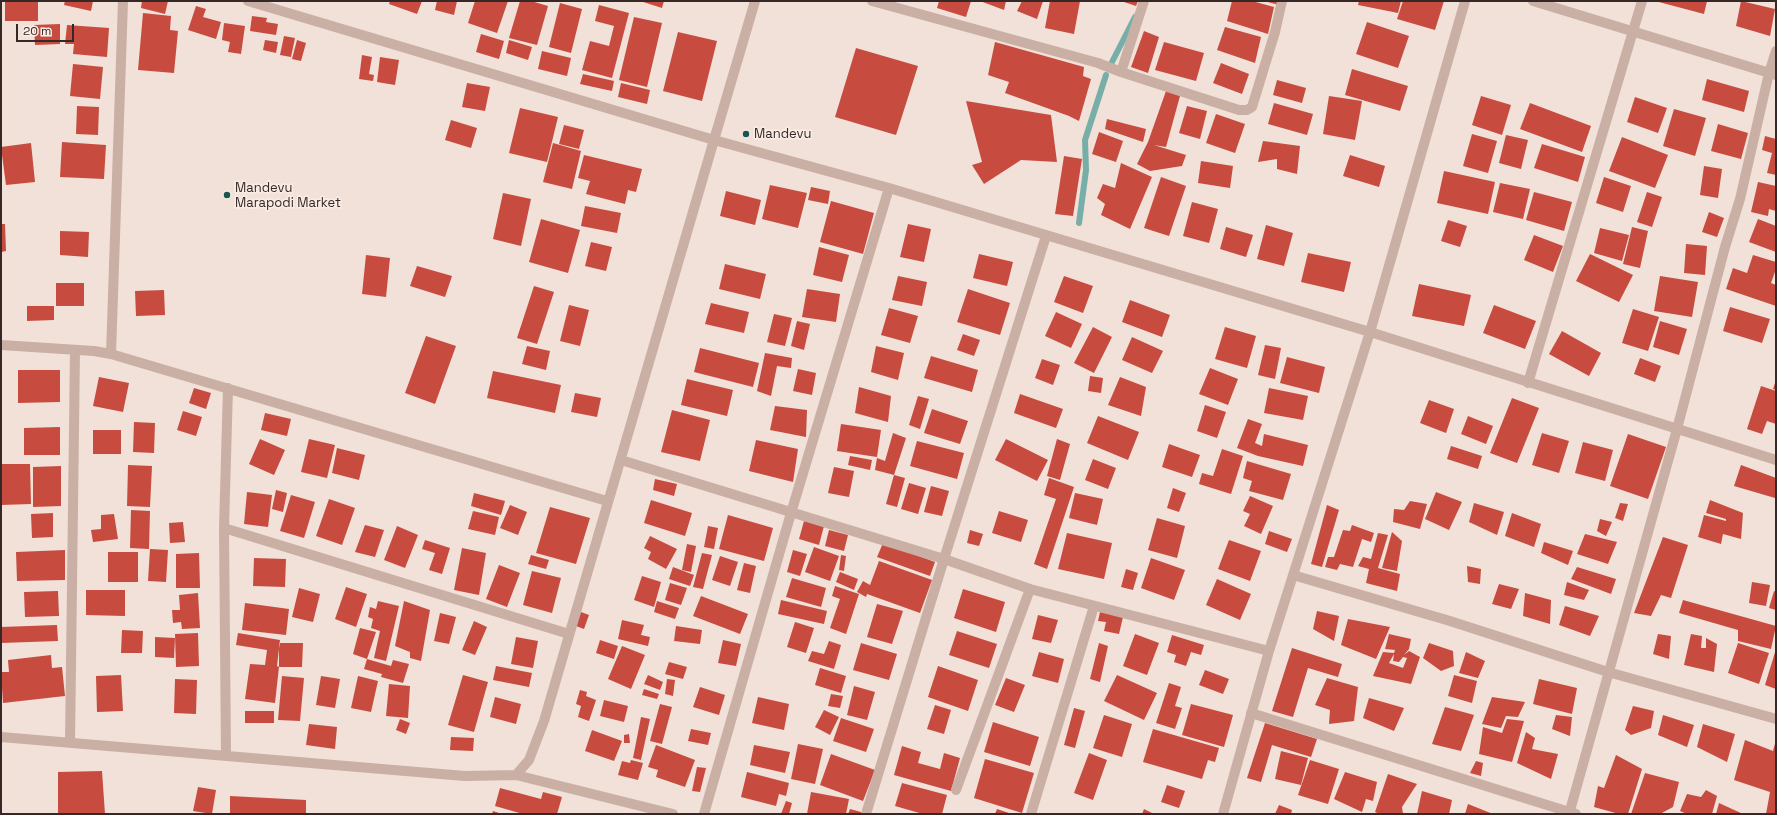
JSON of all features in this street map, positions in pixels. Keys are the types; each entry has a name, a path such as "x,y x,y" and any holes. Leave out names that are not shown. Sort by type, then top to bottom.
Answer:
{"street":[{"path":"111,354 123,1"},
{"path":"248,1 714,140 889,188 1370,332 1776,460"},
{"path":"516,775 529,760 544,721 607,501 621,460 755,1"},
{"path":"872,1 1098,63 1121,72 1239,110 1247,110 1252,107 1275,32 1282,1"},
{"path":"1121,72 1144,1"},
{"path":"1223,814 1269,651 1370,332 1466,1"},
{"path":"1533,1 1773,74"},
{"path":"1528,383 1642,1"},
{"path":"1251,713 1572,813 1608,672 1677,428 1725,248 1740,199 1773,74 1776,51"},
{"path":"704,814 791,512 889,188"},
{"path":"866,814 944,559 1046,236"},
{"path":"1,345 111,354 607,501"},
{"path":"70,742 75,350"},
{"path":"226,756 224,528 228,388"},
{"path":"621,460 944,559 1030,590 1269,651"},
{"path":"224,528 569,634"},
{"path":"1293,575 1450,621 1608,672 1776,719"},
{"path":"956,790 1030,590"},
{"path":"1031,814 1094,606"},
{"path":"1,738 70,742 465,776 516,775 673,814"}],"building":[{"path":"5,1 38,1 38,21 5,21"},
{"path":"65,1 93,1 91,11 64,5"},
{"path":"142,1 168,1 165,14 141,8"},
{"path":"390,1 422,1 417,14 389,4"},
{"path":"437,1 457,1 454,15 435,10"},
{"path":"475,1 508,1 497,33 468,23"},
{"path":"520,1 531,1 548,6 537,45 509,38"},
{"path":"640,1 664,1 662,8"},
{"path":"939,1 971,1 966,17 937,8"},
{"path":"980,1 1006,1 1004,10"},
{"path":"1022,1 1043,1 1037,19 1017,11"},
{"path":"1050,1 1080,1 1074,34 1045,28"},
{"path":"1121,1 1138,1 1136,6"},
{"path":"1232,1 1252,1 1274,7 1268,34 1227,21"},
{"path":"1264,1 1280,1 1279,5"},
{"path":"1359,1 1401,1 1398,13 1358,5"},
{"path":"1403,1 1444,1 1435,30 1397,19"},
{"path":"1655,1 1707,1 1704,14"},
{"path":"1741,1 1775,9 1770,36 1736,26"},
{"path":"560,3 582,9 571,53 549,47"},
{"path":"599,5 629,13 612,78 582,70 590,41 609,46 614,26 595,21"},
{"path":"196,6 206,9 203,17 221,22 216,39 188,30"},
{"path":"143,13 171,16 170,30 178,31 174,73 138,70"},
{"path":"252,16 267,18 266,22 278,24 276,35 250,31"},
{"path":"634,17 662,23 647,87 619,80"},
{"path":"1367,22 1409,36 1398,68 1356,54"},
{"path":"224,23 245,26 241,54 228,52 230,42 222,40"},
{"path":"60,24 60,44 35,45 34,25"},
{"path":"67,25 109,28 107,57 73,54 74,44 65,44"},
{"path":"1225,27 1261,37 1255,63 1217,50"},
{"path":"1144,31 1159,37 1148,73 1131,67"},
{"path":"678,32 717,41 702,101 663,91"},
{"path":"481,34 504,41 499,59 476,52"},
{"path":"284,36 295,38 291,57 280,55"},
{"path":"265,40 278,42 276,53 263,50"},
{"path":"297,40 306,43 301,61 292,59"},
{"path":"509,40 532,47 528,60 506,53"},
{"path":"995,42 1084,67 1083,76 1091,79 1079,121 1005,93 1009,82 988,75"},
{"path":"1164,42 1204,53 1196,81 1155,70"},
{"path":"856,48 918,66 896,135 835,117"},
{"path":"542,51 571,58 567,76 538,69"},
{"path":"362,55 372,57 369,74 374,75 373,81 359,79"},
{"path":"380,57 399,60 395,85 377,82"},
{"path":"1221,63 1249,74 1242,94 1213,83"},
{"path":"73,64 103,67 100,99 70,96"},
{"path":"1352,69 1408,86 1400,111 1345,95"},
{"path":"583,74 614,81 612,91 580,84"},
{"path":"1707,79 1749,91 1744,112 1702,100"},
{"path":"1277,80 1306,88 1302,103 1273,95"},
{"path":"467,83 490,87 485,111 462,107"},
{"path":"621,83 650,90 647,104 618,97"},
{"path":"1166,91 1180,96 1166,147 1154,145 1186,155 1182,166 1150,171 1137,164 1148,142"},
{"path":"1329,96 1362,101 1355,140 1323,134"},
{"path":"1481,96 1511,105 1502,135 1472,125"},
{"path":"1635,97 1667,108 1658,133 1627,122"},
{"path":"966,101 1051,115 1057,162 1021,160 984,184 972,165 982,162"},
{"path":"1274,103 1313,114 1307,135 1268,124"},
{"path":"1530,103 1591,126 1582,152 1520,129"},
{"path":"77,106 99,107 98,135 76,134"},
{"path":"1187,106 1207,111 1200,139 1179,133"},
{"path":"520,108 558,117 547,162 509,153"},
{"path":"1674,109 1706,118 1695,156 1663,146"},
{"path":"1216,114 1245,124 1235,153 1206,143"},
{"path":"1107,119 1146,129 1143,142 1105,129"},
{"path":"451,120 477,128 471,148 445,140"},
{"path":"1718,124 1748,133 1741,159 1711,151"},
{"path":"564,125 584,130 579,149 559,144"},
{"path":"1099,132 1123,141 1116,162 1092,154"},
{"path":"1472,134 1497,141 1488,173 1463,166"},
{"path":"1506,135 1528,140 1521,169 1499,163"},
{"path":"1765,136 1776,139 1776,175 1767,173 1772,153 1762,150"},
{"path":"1622,137 1668,155 1655,188 1609,171"},
{"path":"1263,141 1300,146 1297,174 1277,169 1277,159 1258,162"},
{"path":"62,142 106,145 104,179 60,177"},
{"path":"31,143 35,182 6,185 1,147"},
{"path":"553,143 581,151 572,189 543,182"},
{"path":"1542,144 1585,157 1578,182 1534,168"},
{"path":"584,155 642,169 636,192 628,190 625,204 586,194 590,181 578,178"},
{"path":"1350,155 1385,166 1379,187 1343,176"},
{"path":"1064,156 1082,159 1073,216 1055,214"},
{"path":"1201,161 1233,166 1230,188 1198,183"},
{"path":"1121,163 1152,177 1130,229 1101,215 1105,204 1097,198 1103,184 1115,188"},
{"path":"1704,166 1722,169 1718,198 1700,195"},
{"path":"1444,171 1495,182 1488,214 1437,203"},
{"path":"1161,177 1186,186 1169,236 1144,228"},
{"path":"1604,177 1631,186 1623,212 1596,203"},
{"path":"1758,182 1776,186 1776,211 1769,209 1768,216 1751,212"},
{"path":"1500,183 1530,189 1523,219 1493,212"},
{"path":"770,185 807,193 798,228 762,219"},
{"path":"811,187 830,191 828,204 808,200"},
{"path":"726,191 761,200 755,225 720,216"},
{"path":"1534,192 1572,202 1564,231 1526,220"},
{"path":"1647,192 1662,197 1652,227 1637,222"},
{"path":"503,193 531,199 521,246 493,239"},
{"path":"831,201 874,213 863,254 820,242"},
{"path":"1192,202 1218,209 1209,243 1183,236"},
{"path":"585,206 621,213 617,233 581,226"},
{"path":"1709,212 1724,218 1717,237 1702,232"},
{"path":"541,219 580,230 568,273 529,262"},
{"path":"1758,219 1776,226 1776,252 1749,242"},
{"path":"1448,220 1467,226 1460,247 1441,241"},
{"path":"1,224 5,224 6,251 1,252"},
{"path":"908,224 931,229 924,262 900,257"},
{"path":"1266,225 1293,233 1284,266 1257,259"},
{"path":"1226,227 1253,235 1246,257 1220,249"},
{"path":"1632,227 1648,231 1640,268 1623,264"},
{"path":"1600,228 1629,235 1622,261 1594,253"},
{"path":"60,231 89,232 88,257 60,255"},
{"path":"1534,235 1563,246 1553,272 1524,260"},
{"path":"591,242 612,247 606,271 585,266"},
{"path":"1686,244 1707,246 1705,275 1684,273"},
{"path":"819,247 849,255 842,282 813,275"},
{"path":"1308,253 1351,262 1344,292 1301,282"},
{"path":"979,254 1013,262 1007,286 973,278"},
{"path":"1590,254 1633,275 1619,302 1576,281"},
{"path":"366,255 390,258 386,297 362,294"},
{"path":"1753,255 1776,262 1776,269 1771,283 1776,285 1776,306 1726,289 1733,268 1747,273"},
{"path":"725,264 766,274 760,299 719,289"},
{"path":"417,266 452,276 445,297 410,286"},
{"path":"898,276 927,282 922,306 892,300"},
{"path":"1064,276 1093,286 1083,313 1054,302"},
{"path":"1660,276 1698,282 1692,317 1654,311"},
{"path":"56,283 84,283 84,306 56,306"},
{"path":"1419,284 1471,295 1464,326 1412,316"},
{"path":"534,286 554,292 537,344 517,338"},
{"path":"807,289 840,294 836,322 802,317"},
{"path":"968,289 1010,303 1000,335 957,322"},
{"path":"164,290 165,315 136,316 135,291"},
{"path":"1130,300 1170,315 1162,337 1122,322"},
{"path":"711,303 749,312 744,333 705,324"},
{"path":"569,305 589,310 580,346 560,341"},
{"path":"1494,305 1536,321 1525,349 1483,333"},
{"path":"27,306 54,306 54,320 27,321"},
{"path":"1730,307 1770,319 1762,343 1723,331"},
{"path":"889,308 918,316 910,343 881,335"},
{"path":"1633,309 1659,317 1648,351 1622,343"},
{"path":"1056,312 1082,324 1071,348 1045,336"},
{"path":"774,314 792,318 785,346 767,342"},
{"path":"797,321 810,324 804,350 791,346"},
{"path":"1660,321 1687,329 1679,355 1653,347"},
{"path":"1093,327 1112,337 1094,373 1074,363"},
{"path":"1225,327 1256,336 1247,368 1215,359"},
{"path":"1562,331 1601,353 1589,376 1549,354"},
{"path":"963,334 980,340 974,356 957,350"},
{"path":"426,336 456,346 435,404 405,393"},
{"path":"1132,337 1163,351 1152,373 1122,360"},
{"path":"1265,345 1281,348 1275,379 1258,375"},
{"path":"527,346 550,351 546,370 522,364"},
{"path":"876,346 904,353 898,380 871,372"},
{"path":"700,348 759,363 753,387 694,372"},
{"path":"765,353 792,358 791,368 777,366 771,396 757,391"},
{"path":"931,356 978,370 972,392 924,378"},
{"path":"1287,357 1325,367 1319,393 1280,383"},
{"path":"1640,358 1661,366 1655,382 1634,374"},
{"path":"1042,359 1060,365 1053,385 1035,378"},
{"path":"1210,368 1238,379 1228,405 1199,394"},
{"path":"798,369 816,373 812,395 793,391"},
{"path":"18,370 60,370 60,402 18,403"},
{"path":"493,371 561,385 555,413 487,398"},
{"path":"1090,376 1103,378 1101,393 1088,391"},
{"path":"99,377 129,383 123,412 93,406"},
{"path":"1120,377 1146,387 1141,416 1108,405"},
{"path":"687,379 733,390 727,416 681,405"},
{"path":"1776,380 1776,390 1773,389"},
{"path":"1761,386 1776,391 1776,424 1767,421 1762,434 1747,429"},
{"path":"859,387 891,396 888,422 855,413"},
{"path":"194,388 211,393 206,409 189,403"},
{"path":"1269,388 1308,396 1303,420 1264,413"},
{"path":"575,393 601,398 597,417 571,412"},
{"path":"1020,394 1063,409 1056,428 1014,413"},
{"path":"918,396 929,399 920,429 909,425"},
{"path":"1512,398 1539,408 1517,463 1490,453"},
{"path":"1429,400 1454,409 1446,433 1420,423"},
{"path":"1205,405 1226,412 1217,438 1197,431"},
{"path":"775,406 807,410 806,437 770,430"},
{"path":"932,409 968,421 960,444 924,433"},
{"path":"672,410 710,420 700,461 661,452"},
{"path":"183,411 202,417 196,436 177,430"},
{"path":"265,413 291,419 287,436 261,430"},
{"path":"1098,416 1139,432 1128,460 1087,443"},
{"path":"1468,416 1493,426 1486,444 1461,434"},
{"path":"1248,419 1262,424 1255,443 1262,446 1264,434 1308,445 1303,466 1258,456 1237,448"},
{"path":"134,422 155,423 154,453 133,452"},
{"path":"841,424 881,430 877,457 837,451"},
{"path":"60,427 60,455 24,455 24,428"},
{"path":"93,430 121,430 121,454 93,454"},
{"path":"893,433 906,438 894,475 875,470 877,458 885,461"},
{"path":"1542,433 1569,441 1559,473 1532,465"},
{"path":"1628,434 1666,447 1648,499 1610,486"},
{"path":"260,439 285,450 274,475 249,464"},
{"path":"309,439 335,445 327,478 301,472"},
{"path":"1006,439 1048,460 1037,481 995,460"},
{"path":"1057,439 1070,444 1060,480 1047,476"},
{"path":"756,440 798,449 793,482 749,471"},
{"path":"917,441 964,453 957,479 910,466"},
{"path":"1583,442 1613,450 1605,481 1575,473"},
{"path":"1169,444 1200,455 1192,477 1162,467"},
{"path":"1451,446 1482,456 1478,469 1447,459"},
{"path":"337,448 365,455 359,480 332,473"},
{"path":"1222,449 1243,456 1231,494 1199,484 1202,473 1213,476"},
{"path":"850,456 872,460 870,470 848,465"},
{"path":"1093,459 1116,468 1108,489 1085,480"},
{"path":"1247,461 1291,474 1283,500 1249,491 1252,481 1243,478"},
{"path":"1,464 30,464 31,504 1,505"},
{"path":"128,465 152,466 150,507 127,506"},
{"path":"1741,465 1776,478 1775,498 1734,486"},
{"path":"61,466 61,506 33,507 33,467"},
{"path":"834,467 854,471 849,497 828,493"},
{"path":"894,475 905,478 897,507 886,504"},
{"path":"1049,478 1074,487 1047,569 1034,564 1056,499 1044,495"},
{"path":"655,479 677,484 674,496 653,490"},
{"path":"909,483 926,488 918,514 901,509"},
{"path":"931,486 949,491 942,516 924,512"},
{"path":"1173,488 1186,493 1179,512 1167,508"},
{"path":"276,490 287,493 283,512 272,509"},
{"path":"247,492 272,495 268,527 244,524"},
{"path":"1436,492 1462,502 1449,530 1425,519"},
{"path":"474,493 505,501 501,515 471,506"},
{"path":"1075,493 1103,499 1097,525 1069,518"},
{"path":"291,495 315,502 304,538 280,531"},
{"path":"1250,496 1273,506 1261,534 1244,526 1250,514 1243,511"},
{"path":"329,499 355,508 342,545 316,536"},
{"path":"651,500 692,513 685,536 644,523"},
{"path":"1710,500 1743,513 1741,539 1723,534 1721,544 1698,537 1704,515 1726,521 1726,519 1706,513"},
{"path":"1410,501 1427,504 1420,529 1393,522 1394,509 1404,510"},
{"path":"1474,503 1504,512 1497,535 1469,522"},
{"path":"1620,503 1628,504 1623,521 1615,518"},
{"path":"510,505 527,512 518,535 500,528"},
{"path":"1327,505 1339,510 1322,567 1311,564"},
{"path":"550,507 590,518 576,564 536,553"},
{"path":"131,510 150,511 149,549 130,548"},
{"path":"473,511 499,517 495,535 468,529"},
{"path":"999,511 1028,520 1021,542 992,533"},
{"path":"53,513 53,537 32,538 31,514"},
{"path":"1512,513 1541,524 1534,547 1505,536"},
{"path":"114,514 118,539 93,542 91,530 101,529 101,515"},
{"path":"728,515 773,528 764,561 719,549"},
{"path":"1157,518 1185,526 1177,558 1148,550"},
{"path":"1600,519 1612,522 1606,536 1597,531"},
{"path":"804,521 824,526 819,545 799,539"},
{"path":"183,522 185,542 170,543 169,523"},
{"path":"365,525 384,530 375,557 355,552"},
{"path":"1352,525 1374,533 1371,542 1362,539 1353,567 1340,564 1337,570 1325,567 1328,557 1334,557 1343,530 1350,531"},
{"path":"397,526 418,535 405,568 384,560"},
{"path":"708,526 718,528 714,549 704,547"},
{"path":"829,530 848,535 844,551 825,546"},
{"path":"970,530 983,534 979,546 967,543"},
{"path":"1269,531 1292,539 1287,552 1265,544"},
{"path":"1392,532 1402,541 1397,571 1382,568"},
{"path":"1067,533 1112,543 1104,579 1058,569"},
{"path":"1378,533 1388,535 1378,568 1400,574 1397,591 1366,583 1369,569 1358,566 1363,557 1371,559"},
{"path":"1585,534 1617,542 1608,564 1577,554"},
{"path":"650,536 677,549 666,569 648,559 651,552 644,548"},
{"path":"1663,537 1688,545 1671,598 1661,595 1651,616 1634,613"},
{"path":"425,540 450,548 442,574 429,570 435,553 422,549"},
{"path":"1229,540 1261,551 1250,581 1218,569"},
{"path":"1544,542 1573,551 1568,565 1541,553"},
{"path":"883,543 935,562 930,576 877,557"},
{"path":"687,544 696,546 691,572 682,570"},
{"path":"814,547 839,556 830,581 805,572"},
{"path":"462,548 486,553 479,595 454,590"},
{"path":"150,549 168,550 166,582 148,581"},
{"path":"65,550 65,580 17,581 16,552"},
{"path":"793,550 807,554 800,576 787,572"},
{"path":"108,552 138,552 138,582 108,582"},
{"path":"199,553 200,588 176,588 176,554"},
{"path":"702,553 712,555 703,589 693,587"},
{"path":"531,555 549,560 546,569 528,564"},
{"path":"841,555 846,556 844,571 839,570"},
{"path":"720,556 738,562 730,586 712,580"},
{"path":"254,558 286,559 285,587 253,586"},
{"path":"1151,558 1185,570 1174,600 1141,588"},
{"path":"879,561 932,580 920,613 867,594 866,597 857,592 863,581 870,585"},
{"path":"744,563 756,566 750,593 737,590"},
{"path":"499,565 520,573 507,607 486,599"},
{"path":"1467,566 1481,569 1480,584 1468,582"},
{"path":"673,567 694,575 690,586 669,579"},
{"path":"1577,567 1616,579 1611,594 1571,579"},
{"path":"1126,569 1138,573 1133,590 1121,587"},
{"path":"532,571 561,578 552,613 523,605"},
{"path":"840,572 858,579 854,590 836,582"},
{"path":"642,576 661,582 654,607 634,600"},
{"path":"792,578 826,588 821,607 786,597"},
{"path":"1217,579 1251,594 1240,620 1206,605"},
{"path":"1567,582 1589,590 1584,600 1564,595"},
{"path":"1752,582 1770,585 1766,606 1749,603"},
{"path":"670,583 687,588 681,605 665,600"},
{"path":"1499,584 1519,589 1511,609 1492,604"},
{"path":"835,586 859,594 846,634 830,628 840,599 832,596"},
{"path":"346,587 367,594 356,627 335,619"},
{"path":"299,588 320,594 313,622 292,617"},
{"path":"963,589 1005,602 996,632 954,618"},
{"path":"86,590 125,590 125,616 86,615"},
{"path":"58,591 59,616 25,617 24,592"},
{"path":"1774,591 1776,592 1776,610 1769,608"},
{"path":"198,593 200,628 182,629 181,622 173,623 172,610 180,610 179,595"},
{"path":"1525,593 1551,600 1550,624 1523,616"},
{"path":"701,596 748,614 740,634 693,616"},
{"path":"781,600 827,611 824,624 778,614"},
{"path":"1683,600 1776,626 1771,649 1738,641 1738,630 1679,613"},
{"path":"378,601 399,606 386,661 374,658 380,631 371,628 373,619 368,617 370,607 376,609"},
{"path":"404,601 430,610 421,661 410,658 410,652 395,646"},
{"path":"657,601 679,608 675,619 654,612"},
{"path":"245,603 289,609 286,635 242,630"},
{"path":"877,604 903,611 892,644 867,637"},
{"path":"1565,606 1599,616 1590,636 1559,625"},
{"path":"1317,611 1339,616 1334,641 1313,629"},
{"path":"581,612 589,615 584,629 576,626"},
{"path":"1100,612 1123,617 1119,634 1104,631 1106,622 1098,621"},
{"path":"440,613 456,617 449,644 434,641"},
{"path":"1038,615 1058,620 1051,643 1032,639"},
{"path":"1348,619 1390,627 1376,659 1341,645"},
{"path":"622,620 644,625 641,635 650,637 648,646 618,639"},
{"path":"474,621 487,627 475,655 462,650"},
{"path":"795,622 814,628 806,653 787,647"},
{"path":"57,625 58,641 1,643 1,627"},
{"path":"676,626 702,630 700,644 674,641"},
{"path":"360,628 376,632 367,659 353,654"},
{"path":"122,630 143,631 142,653 121,653"},
{"path":"957,631 997,644 989,668 949,655"},
{"path":"198,633 199,666 176,667 175,634"},
{"path":"238,633 280,640 275,703 245,699 250,664 265,665 267,650 236,645"},
{"path":"1135,634 1159,643 1147,675 1123,666"},
{"path":"1389,634 1411,639 1409,649 1404,655 1409,651 1420,657 1411,684 1373,676 1383,652 1394,653 1395,650 1385,649","holes":["1394,654 1393,661 1399,662 1403,657 1407,658 1403,668 1389,663"]},
{"path":"1658,634 1671,636 1669,659 1653,654"},
{"path":"1691,634 1702,636 1701,648 1706,648 1706,638 1717,644 1714,672 1684,665"},
{"path":"1172,635 1204,645 1201,655 1191,652 1186,666 1174,662 1176,655 1167,652"},
{"path":"155,637 175,638 174,658 155,657"},
{"path":"516,637 538,641 533,668 511,664"},
{"path":"600,640 618,646 614,659 596,653"},
{"path":"723,640 741,644 736,666 718,663"},
{"path":"829,641 841,645 834,669 808,661 812,651 824,654"},
{"path":"279,643 303,643 302,667 279,667"},
{"path":"861,643 897,654 889,680 853,670"},
{"path":"1099,643 1108,646 1100,682 1090,679"},
{"path":"1429,643 1453,651 1454,666 1441,671 1423,658"},
{"path":"1738,643 1769,653 1759,684 1728,673"},
{"path":"622,646 645,655 631,689 608,679"},
{"path":"1292,648 1342,664 1338,677 1308,668 1293,717 1272,711"},
{"path":"1776,649 1776,689 1765,685"},
{"path":"1039,652 1064,659 1058,683 1032,676"},
{"path":"1466,652 1485,661 1478,678 1459,673"},
{"path":"51,655 52,668 62,667 65,696 3,703 1,672 9,672 8,660"},
{"path":"367,659 391,666 393,660 409,664 403,683 381,677 382,674 364,669"},
{"path":"669,662 687,667 683,679 665,674"},
{"path":"496,666 532,673 529,687 493,680"},
{"path":"938,666 978,680 968,711 928,697"},
{"path":"820,668 846,676 841,693 815,685"},
{"path":"1205,670 1229,679 1223,694 1199,685"},
{"path":"121,675 123,711 97,712 96,676"},
{"path":"463,675 488,682 474,732 448,725"},
{"path":"648,675 663,682 660,690 644,684"},
{"path":"1117,675 1157,693 1144,720 1104,701"},
{"path":"1454,675 1477,681 1472,703 1448,696"},
{"path":"282,676 304,678 300,721 278,720"},
{"path":"321,676 340,679 335,708 316,705"},
{"path":"358,676 378,681 371,712 351,708"},
{"path":"1006,678 1025,685 1014,712 995,705"},
{"path":"1327,678 1358,687 1354,721 1329,724 1330,710 1315,705"},
{"path":"175,679 197,680 196,714 174,713"},
{"path":"667,679 675,680 673,696 665,694"},
{"path":"1539,679 1577,688 1572,714 1533,704"},
{"path":"1169,683 1181,687 1175,706 1182,708 1175,729 1156,723"},
{"path":"389,684 410,686 408,718 386,716"},
{"path":"854,686 875,692 867,720 847,715"},
{"path":"700,687 725,695 719,715 693,707"},
{"path":"644,689 659,694 657,699 642,695"},
{"path":"580,690 587,692 586,696 596,700 589,721 578,717 581,706 576,704"},
{"path":"831,694 843,696 840,708 828,706"},
{"path":"495,697 521,704 516,724 490,717"},
{"path":"758,697 789,704 784,730 752,723"},
{"path":"1492,697 1525,702 1518,717 1506,716 1501,728 1482,724"},
{"path":"1369,698 1404,708 1394,731 1363,718"},
{"path":"604,700 628,706 624,722 600,716"},
{"path":"660,704 672,707 662,744 650,741"},
{"path":"1191,704 1233,715 1224,747 1182,735"},
{"path":"935,705 951,710 944,734 927,729"},
{"path":"1633,706 1654,711 1651,728 1631,735 1625,730"},
{"path":"1445,707 1474,715 1461,751 1432,744"},
{"path":"1074,708 1085,711 1075,748 1064,745"},
{"path":"824,710 839,717 830,735 815,727"},
{"path":"245,711 274,711 274,723 245,723"},
{"path":"1104,715 1132,724 1122,757 1093,748"},
{"path":"1556,715 1572,717 1570,736 1552,729"},
{"path":"1663,715 1694,725 1687,747 1658,735"},
{"path":"641,717 650,719 641,760 633,758"},
{"path":"841,718 874,729 866,752 833,741"},
{"path":"400,719 410,723 406,734 396,730"},
{"path":"1507,719 1524,721 1512,762 1479,754 1483,727 1502,733"},
{"path":"993,722 1039,737 1030,766 984,752"},
{"path":"1265,723 1317,739 1311,757 1272,745 1261,782 1247,778"},
{"path":"309,724 337,727 335,749 306,745"},
{"path":"1703,724 1735,734 1727,762 1697,747"},
{"path":"691,729 711,733 708,745 688,741"},
{"path":"1153,729 1219,748 1215,762 1208,760 1202,779 1143,762"},
{"path":"592,730 622,741 614,761 585,751"},
{"path":"1526,732 1535,738 1532,749 1558,754 1551,779 1517,763"},
{"path":"629,734 630,743 624,743 624,735"},
{"path":"451,737 474,738 473,751 450,750"},
{"path":"1745,740 1773,751 1776,740 1776,814 1766,814 1770,792 1734,780"},
{"path":"798,744 823,749 815,784 791,779"},
{"path":"656,745 695,760 685,787 656,777 658,770 648,767"},
{"path":"754,745 790,752 785,773 750,765"},
{"path":"902,746 921,752 918,763 940,769 944,753 960,758 951,791 894,775"},
{"path":"1281,751 1308,758 1301,785 1275,779"},
{"path":"1089,753 1107,760 1093,800 1074,793"},
{"path":"831,754 875,770 863,801 820,785"},
{"path":"1616,755 1642,769 1628,814 1619,814 1594,807 1598,786 1604,788"},
{"path":"985,759 1034,773 1022,813 974,798"},
{"path":"631,760 643,763 638,780 618,775 622,761 630,763"},
{"path":"1310,760 1339,769 1328,804 1298,795"},
{"path":"1476,761 1483,763 1481,776 1470,773"},
{"path":"697,767 706,768 700,792 692,791"},
{"path":"102,771 105,814 58,814 58,772"},
{"path":"747,772 789,783 786,796 779,794 776,806 741,797"},
{"path":"1345,772 1377,782 1373,801 1366,799 1362,812 1334,799"},
{"path":"1645,773 1679,782 1673,807 1660,814 1631,814"},
{"path":"1388,774 1417,784 1402,807 1403,814 1380,814 1375,812"},
{"path":"902,783 947,795 942,814 923,814 895,806"},
{"path":"1167,785 1185,791 1179,808 1161,802"},
{"path":"198,787 216,790 212,814 193,811"},
{"path":"500,788 541,799 543,792 562,797 557,814 523,814 495,806"},
{"path":"1706,790 1717,796 1712,814 1687,814 1680,811 1687,794 1701,797"},
{"path":"1422,791 1452,800 1449,814 1417,814"},
{"path":"811,792 849,799 846,814 807,814"},
{"path":"230,796 306,800 306,814 230,814"},
{"path":"786,801 792,803 789,814 781,814"},
{"path":"1719,803 1743,814 1716,814"},
{"path":"1468,804 1493,814 1465,814"},
{"path":"1279,805 1292,810 1291,814 1275,814"},
{"path":"850,809 861,812 861,814 848,814"},
{"path":"997,809 1012,814 995,814"},
{"path":"1144,809 1154,814 1142,814"},
{"path":"493,811 502,814 492,814"}],"waterway":[{"path":"1111,64 1135,17"},
{"path":"1079,223 1086,170 1085,140 1106,75"}],"place":[{"name":"Mandevu","path":"746,134"},
{"name":"Mandevu Marapodi Market","path":"227,195"}]}
